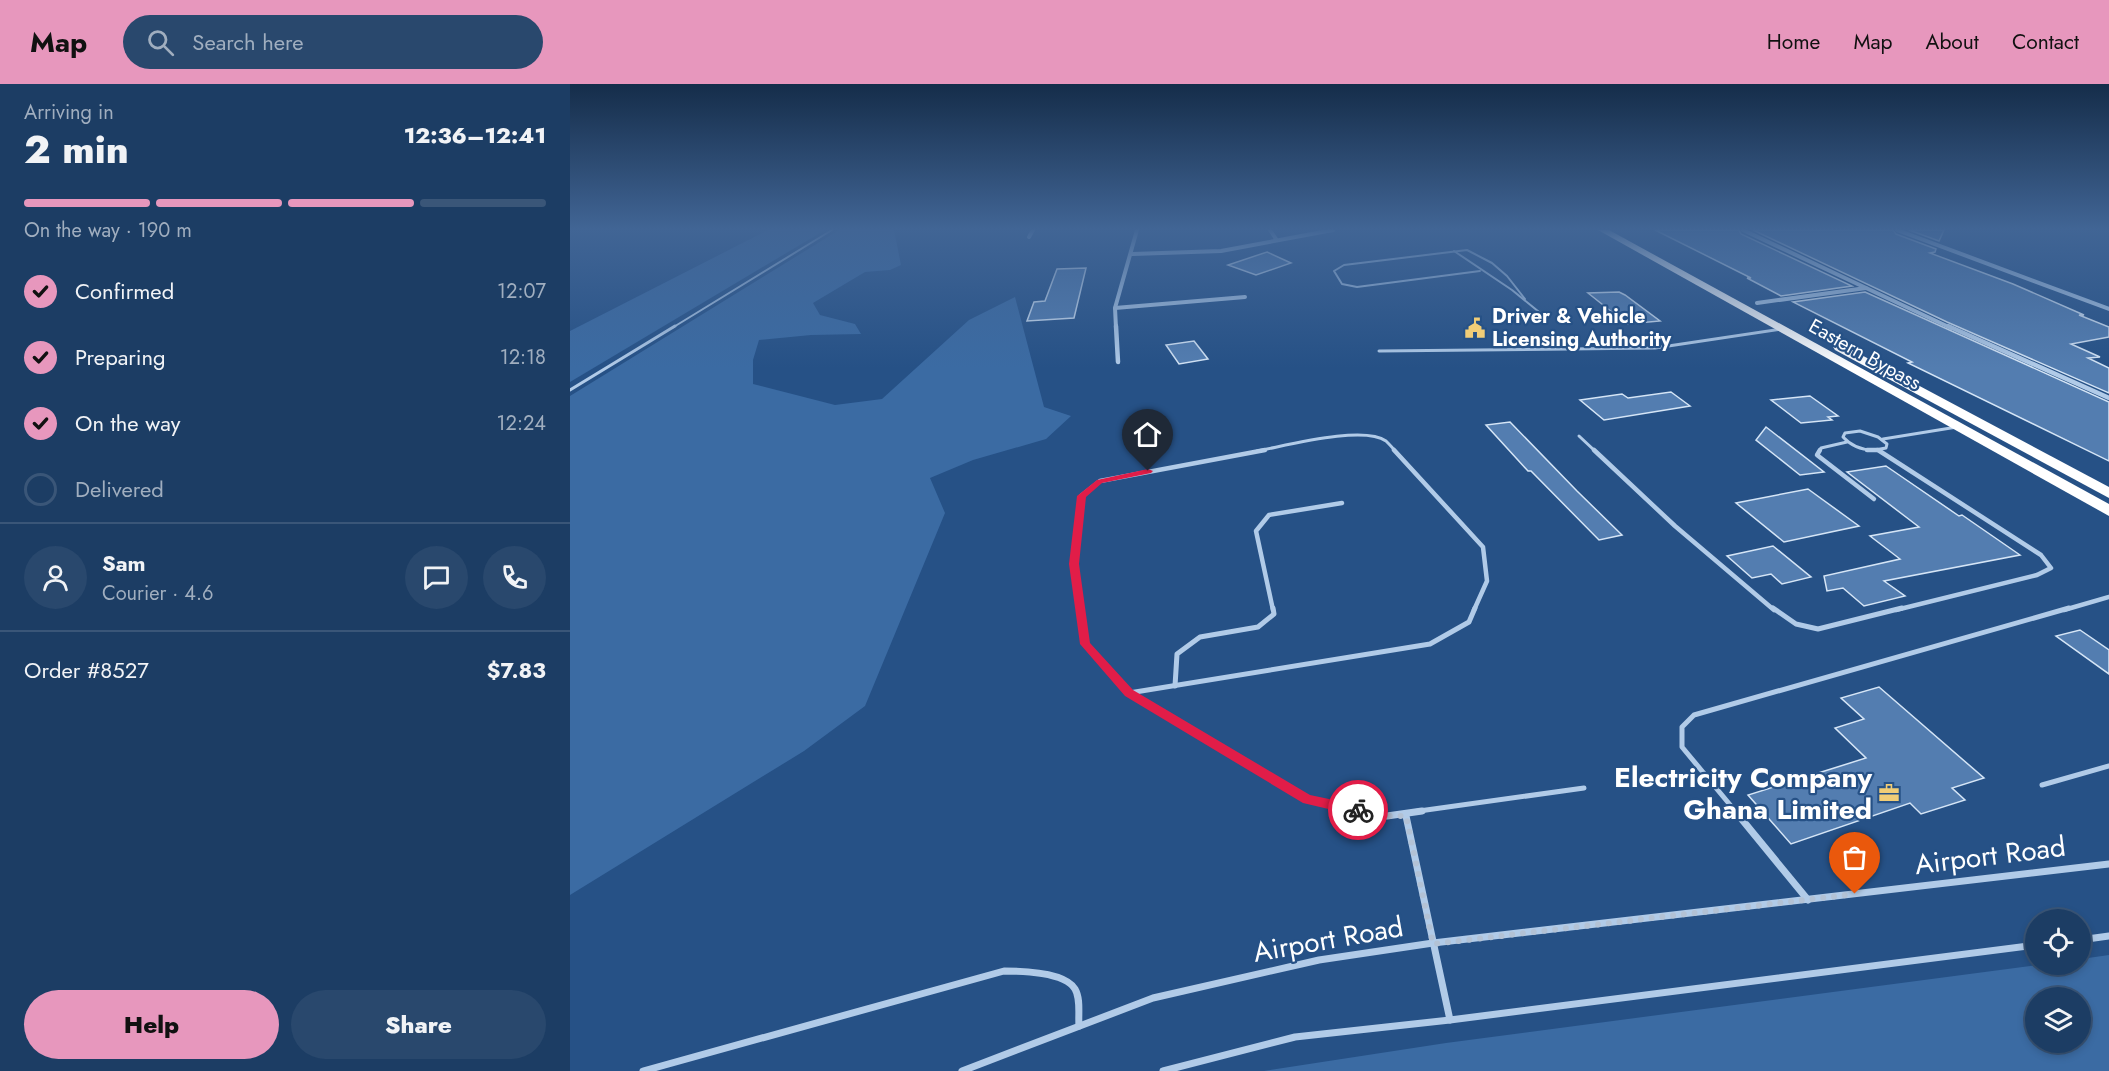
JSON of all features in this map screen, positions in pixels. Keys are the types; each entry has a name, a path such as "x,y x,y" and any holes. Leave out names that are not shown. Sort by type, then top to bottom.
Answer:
{"highway":[{"name":"Eastern Bypass","path":"1685,276 2109,511"},
{"name":"Eastern Bypass","path":"1708,276 2109,493"}],"street":[{"path":"1118,362 1115,308 1125,276"},
{"path":"1841,276 2109,398"},
{"path":"2021,276 2109,309"},
{"path":"1757,303 1866,288"},
{"path":"1115,308 1245,297"}],"lane":[{"path":"570,390 757,276"},
{"path":"1337,276 1342,284 1357,287 1441,276"},
{"path":"1489,276 1526,299"},
{"path":"1507,276 1544,316"},
{"path":"1379,351 1654,348 1781,329"},
{"path":"1883,439 1957,428"},
{"path":"1852,431 1874,434 1883,439 1887,444 1886,448 1868,450 1847,442 1843,437 1845,433 1852,431"},
{"path":"1129,693 1430,644 1469,622 1487,581 1483,548 1385,440 1364,435 1344,435 1100,482 1081,496 1074,564 1085,644 1129,693 1307,800 1387,816 1406,816 1584,788"},
{"path":"1579,436 1675,526 1777,612 1796,624 1818,629 2037,576 2051,568 2041,555 1878,450"},
{"path":"1847,442 1821,448 1817,456 1874,499"},
{"path":"1175,686 1177,654 1200,637 1258,627 1274,614 1256,531 1269,515 1342,503"},
{"path":"1808,900 1683,747 1682,728 1694,715 2109,597"},
{"path":"2042,785 2109,766"},
{"path":"1406,816 1450,1020"},
{"name":"Airport Road","path":"962,1071 1164,995 1319,960 1433,944 2109,864"},
{"path":"2091,938 2109,936"},
{"path":"1163,1071 1295,1037 1450,1020 2025,946"},
{"path":"643,1071 1004,971 1050,976 1063,979 1071,984 1076,990 1079,1026"}],"shaded area":[{"path":"678,276 748,276 570,382 570,331"},
{"path":"764,276 858,276 813,303 820,315 855,324 861,334 811,335 759,340 753,360 753,384 835,405 882,399 969,320 1015,297 1044,407 1071,416 1046,439 973,460 930,478 945,513 865,706 804,751 570,895 570,396"},
{"path":"2109,955 2109,1071 1264,1071 1446,1043 2025,967 2025,975 2091,975 2091,958"}],"building":[{"path":"1054,276 1084,276 1074,318 1027,321 1034,302 1045,301"},
{"path":"1747,276 1831,276 1852,286 1781,296 1747,278 1751,278"},
{"path":"1850,276 1992,276 2084,315 2079,315 2109,327 2109,337 2071,344 2100,357 2088,358 2109,368 2109,393 1947,322"},
{"path":"1619,292 1660,321 1627,324 1588,293"},
{"path":"1865,292 2109,402 2109,461 1908,363 1912,362 1793,302"},
{"path":"1194,341 1208,359 1179,364 1166,345"},
{"path":"1671,392 1690,406 1604,420 1580,400 1622,394 1628,398"},
{"path":"1810,396 1838,416 1828,417 1832,420 1801,423 1771,400"},
{"path":"1510,422 1622,535 1599,540 1531,471 1528,471 1486,425"},
{"path":"1766,427 1824,472 1800,475 1756,440"},
{"path":"1886,466 2020,555 1884,581 1905,596 1864,606 1843,588 1827,591 1824,576 1900,559 1870,536 1919,527 1847,472"},
{"path":"1808,489 1859,526 1784,542 1736,503"},
{"path":"1773,546 1811,577 1782,584 1771,574 1752,578 1727,556"},
{"path":"2080,630 2109,650 2109,674 2056,636"},
{"path":"1879,687 1984,778 1952,788 1965,800 1921,814 1910,803 1791,844 1748,795 1866,758 1835,728 1864,719 1841,698"}],"way so far":[{"path":"1358,810 1387,816 1406,816 1433,944 1855,894"}],"place":[{"name":"Driver & Vehicle Licensing Authority","path":"1475,328"},
{"name":"Electricity Company Ghana Limited","path":"1889,793"}],"route":[{"path":"1148,471 1100,482 1081,496 1074,564 1085,644 1129,693 1224,751 1307,800 1358,810"}]}
